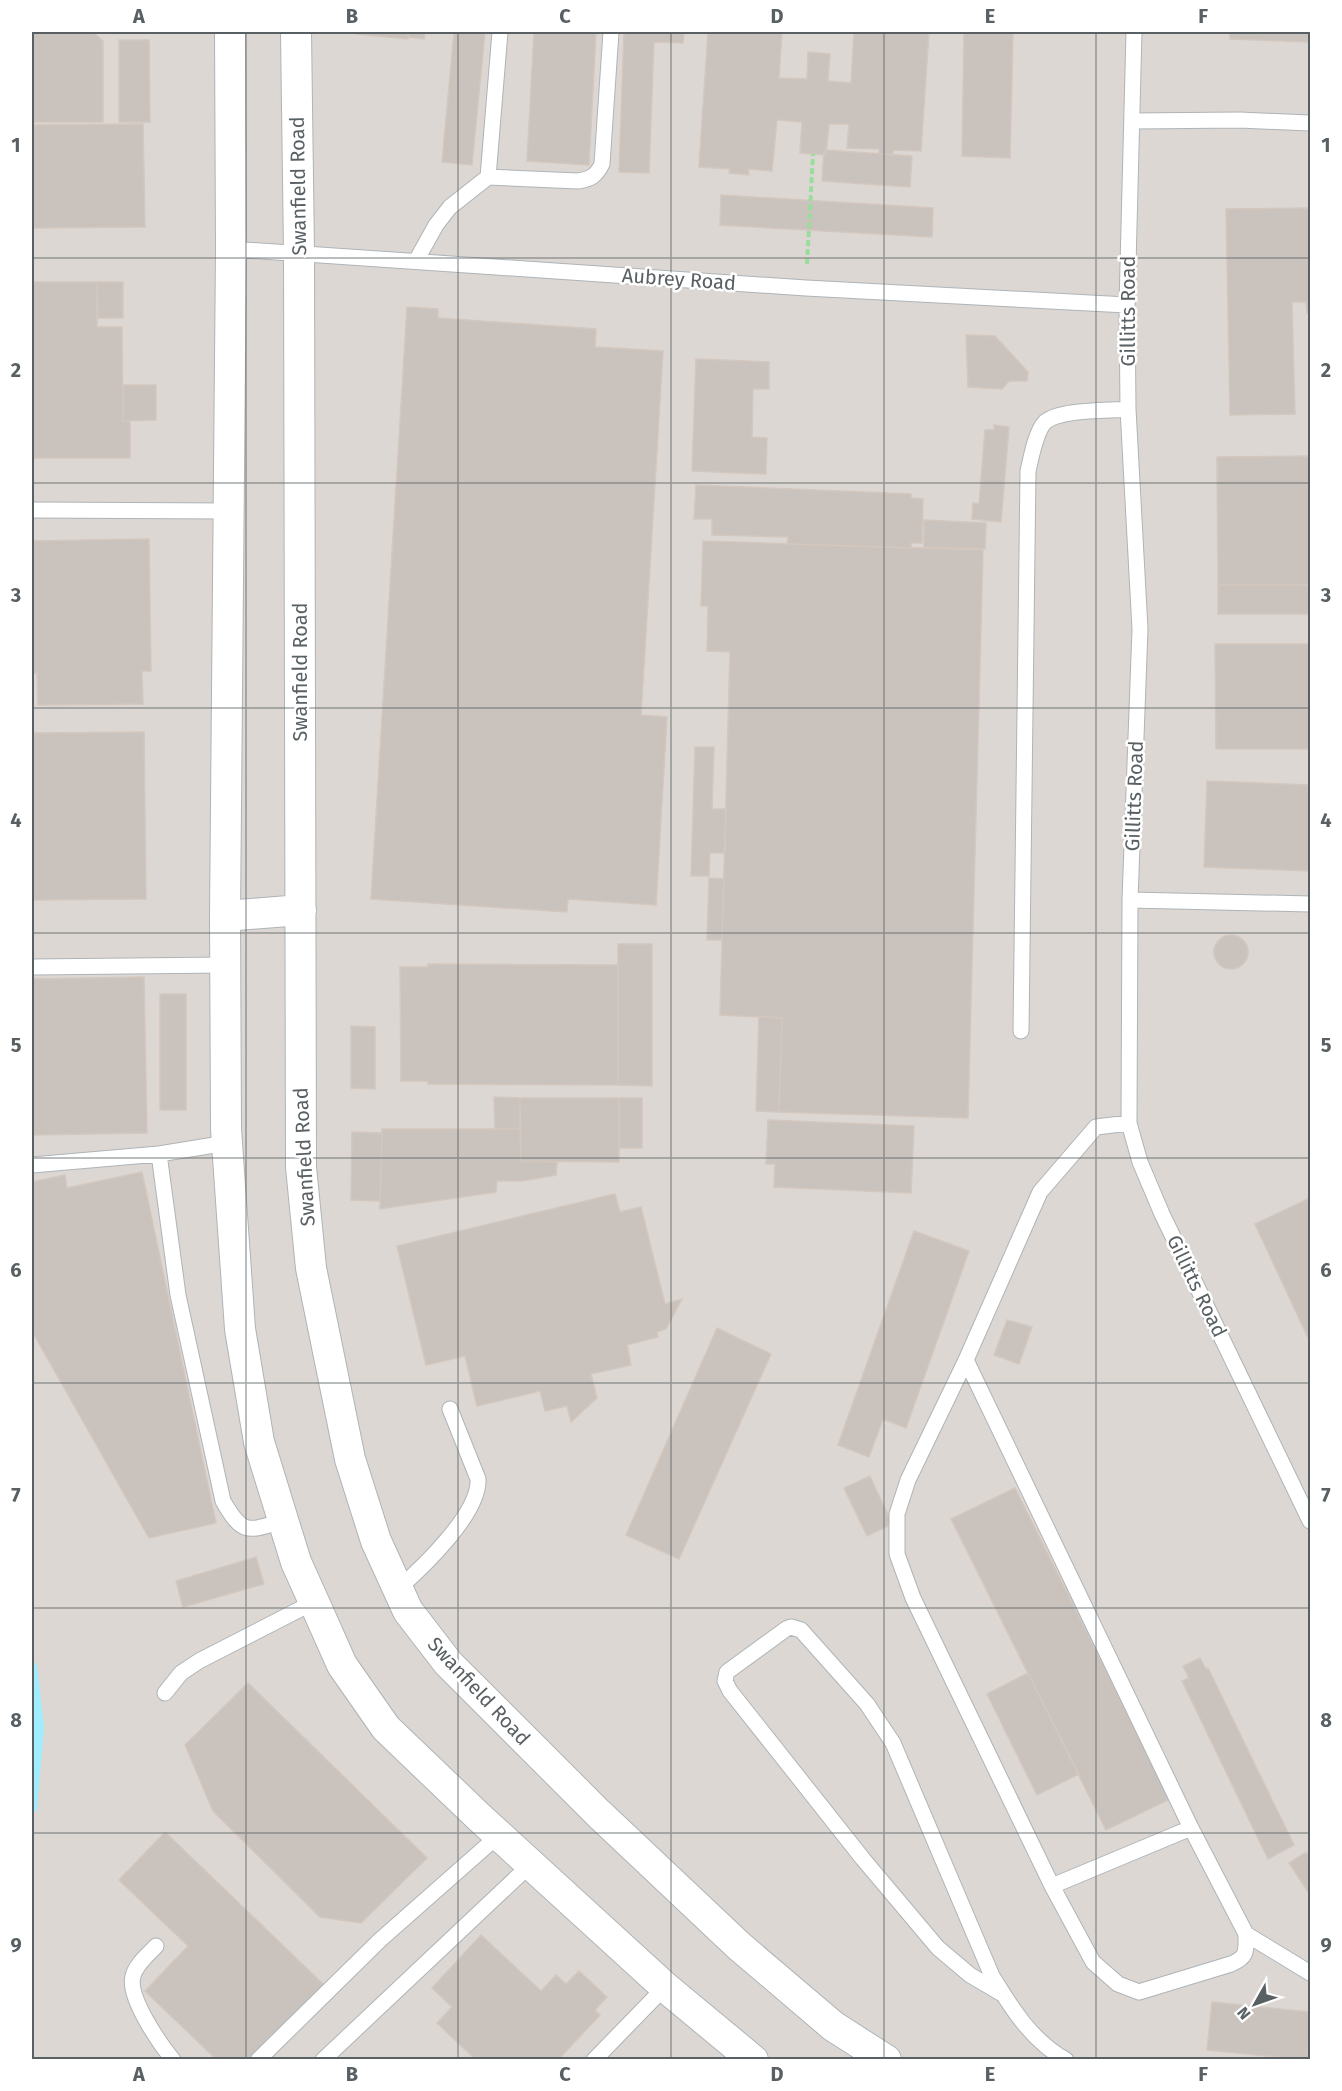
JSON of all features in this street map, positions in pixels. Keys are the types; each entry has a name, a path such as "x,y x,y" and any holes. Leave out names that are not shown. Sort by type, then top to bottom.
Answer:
{"street":[{"path":"230,32 231,249 225,916 227,1143 240,1329 260,1442 296,1562 342,1665 386,1728 665,1987 753,2060"},
{"name":"Swanfield Road","path":"296,32 299,252 301,1167 311,1268 350,1459 376,1541 408,1611 448,1663 598,1813 739,1946 833,2026 886,2060"},
{"path":"225,916 301,910"}],"lane":[{"path":"488,177 500,32"},
{"path":"416,261 436,225 450,207 488,177 578,181 590,179 596,175 602,164 611,32"},
{"name":"Gillitts Road","path":"1134,32 1126,305 1128,409 1140,629 1130,900 1129,1122 1140,1162 1162,1214 1311,1521"},
{"path":"1133,121 1240,120 1309,123"},
{"name":"Aubrey Road","path":"231,249 806,288 1126,305"},
{"path":"1021,1031 1028,471 1034,446 1044,423 1059,415 1128,409"},
{"path":"32,510 228,511"},
{"path":"1130,900 1311,904"},
{"path":"32,968 225,965"},
{"path":"966,1360 1191,1828 1246,1934 1246,1952 1241,1959 1139,1992 1118,1984 1093,1962 1052,1886 913,1598 897,1554 897,1514 908,1480 966,1360 1041,1192 1096,1127 1129,1122"},
{"path":"32,1165 159,1154 227,1143"},
{"path":"159,1154 178,1295 223,1501 233,1519 250,1530 283,1521"},
{"path":"398,1588 420,1569 467,1514 479,1489 478,1479 450,1409"},
{"path":"165,1693 181,1674 199,1661 314,1602"},
{"path":"1004,1995 970,1975 938,1948 863,1859 730,1691 725,1680 727,1672 786,1629 791,1627 801,1630 867,1704 893,1743 992,1976 1033,2034 1055,2054 1066,2060"},
{"path":"1052,1886 1191,1828"},
{"path":"258,2060 380,1940 499,1835"},
{"path":"323,2060 531,1864"},
{"path":"1246,1934 1311,1973"},
{"path":"156,1946 136,1968 132,1982 134,1994 143,2012 160,2043 173,2060"},
{"path":"594,2060 665,1987"}],"path":[{"path":"806,288 813,154"}],"shaded area":[{"path":"32,32 1310,32 1310,2059 32,2059"}],"building":[{"path":"32,32 93,32 103,41 103,122 32,122"},
{"path":"357,32 408,32 408,39 357,34"},
{"path":"408,32 425,32 424,39 408,37"},
{"path":"454,32 485,32 472,165 442,162"},
{"path":"534,32 596,32 589,165 527,161"},
{"path":"624,32 684,32 683,43 654,42 649,173 619,172"},
{"path":"708,32 782,32 779,78 807,79 808,52 830,54 828,81 851,83 854,32 929,32 921,151 893,150 893,155 879,154 879,149 847,148 849,124 829,124 826,155 800,153 802,122 777,120 772,171 748,169 749,175 729,173 730,169 699,167"},
{"path":"964,32 1013,32 1010,158 962,156"},
{"path":"1230,32 1310,32 1310,42 1230,39"},
{"path":"119,40 149,40 150,122 119,122"},
{"path":"143,124 145,227 32,228 32,125"},
{"path":"824,150 912,156 910,187 822,181"},
{"path":"721,195 933,208 932,237 720,225"},
{"path":"1310,208 1310,313 1307,313 1306,302 1292,302 1295,414 1230,415 1226,209"},
{"path":"32,282 97,282 97,327 122,327 123,421 130,421 130,458 32,458"},
{"path":"97,282 123,282 123,318 98,318"},
{"path":"407,307 438,309 438,318 596,329 595,347 663,351 641,715 667,717 656,905 568,899 567,912 371,899"},
{"path":"966,335 995,336 1028,372 1027,381 1009,381 1002,389 968,387"},
{"path":"696,359 769,362 769,389 753,389 752,437 767,438 766,474 692,471"},
{"path":"123,385 156,385 156,420 123,421"},
{"path":"994,425 1009,427 1001,522 972,519 973,503 979,504 985,430 994,430"},
{"path":"1310,456 1310,585 1218,585 1217,457"},
{"path":"696,485 911,494 911,498 923,499 922,543 911,543 911,548 787,544 788,537 712,535 712,519 694,519"},
{"path":"924,520 986,523 985,549 924,547"},
{"path":"149,539 151,671 142,671 143,704 38,705 37,673 32,673 32,541"},
{"path":"703,541 983,550 968,1118 779,1112 782,1018 720,1015 730,652 707,651 708,606 701,606"},
{"path":"1218,585 1310,585 1310,614 1218,614"},
{"path":"1215,644 1310,644 1310,749 1216,749"},
{"path":"144,732 146,899 32,900 32,733"},
{"path":"695,747 714,747 712,809 726,809 725,853 710,853 709,876 691,876"},
{"path":"1207,781 1310,785 1310,871 1204,867"},
{"path":"709,878 724,879 722,940 707,940"},
{"path":"1231,935 1243,940 1248,952 1243,964 1231,969 1219,964 1214,952 1219,940"},
{"path":"618,944 652,944 652,1086 618,1085"},
{"path":"428,964 618,965 618,1085 428,1084 428,1081 401,1081 400,967 428,967"},
{"path":"144,977 147,1133 32,1135 32,979"},
{"path":"160,994 186,994 186,1110 160,1110"},
{"path":"759,1016 782,1018 779,1112 756,1111"},
{"path":"351,1026 375,1027 375,1089 351,1088"},
{"path":"494,1097 520,1098 520,1129 495,1129"},
{"path":"520,1098 619,1098 619,1162 521,1161"},
{"path":"619,1098 642,1098 642,1148 619,1148"},
{"path":"768,1120 914,1126 911,1193 774,1187 775,1164 766,1164"},
{"path":"382,1129 520,1129 521,1161 557,1162 556,1175 522,1181 497,1181 496,1192 380,1209"},
{"path":"352,1132 382,1133 380,1201 351,1200"},
{"path":"142,1172 216,1523 149,1538 32,1331 32,1182 65,1175 67,1188"},
{"path":"615,1194 620,1212 641,1207 665,1304 682,1299 666,1329 657,1332 658,1337 627,1345 631,1365 591,1374 597,1398 571,1422 567,1406 545,1411 540,1391 477,1406 465,1356 426,1365 397,1246"},
{"path":"1310,1198 1310,1342 1255,1224"},
{"path":"914,1231 969,1251 906,1428 883,1419 869,1457 838,1445"},
{"path":"1007,1320 1032,1327 1019,1364 994,1355"},
{"path":"717,1328 771,1354 679,1559 626,1535"},
{"path":"870,1476 892,1524 867,1536 844,1488"},
{"path":"1015,1488 1170,1799 1106,1830 951,1519"},
{"path":"256,1557 264,1584 183,1607 176,1581"},
{"path":"1200,1658 1206,1669 1208,1668 1294,1845 1268,1859 1182,1681 1189,1678 1183,1666"},
{"path":"1028,1673 1079,1774 1037,1795 987,1694"},
{"path":"248,1683 427,1858 361,1923 320,1917 213,1811 185,1745"},
{"path":"165,1832 323,1984 251,2060 217,2060 145,1991 188,1946 119,1880"},
{"path":"1306,1852 1310,1859 1310,1895 1289,1863"},
{"path":"481,1935 541,1991 556,1975 566,1984 579,1971 607,1997 595,2010 600,2015 558,2060 476,2060 437,2023 452,2007 432,1988"},
{"path":"1212,2002 1310,2012 1308,2060 1207,2050"}],"waterway":[{"path":"32,1667 39,1727 32,1808"}]}
